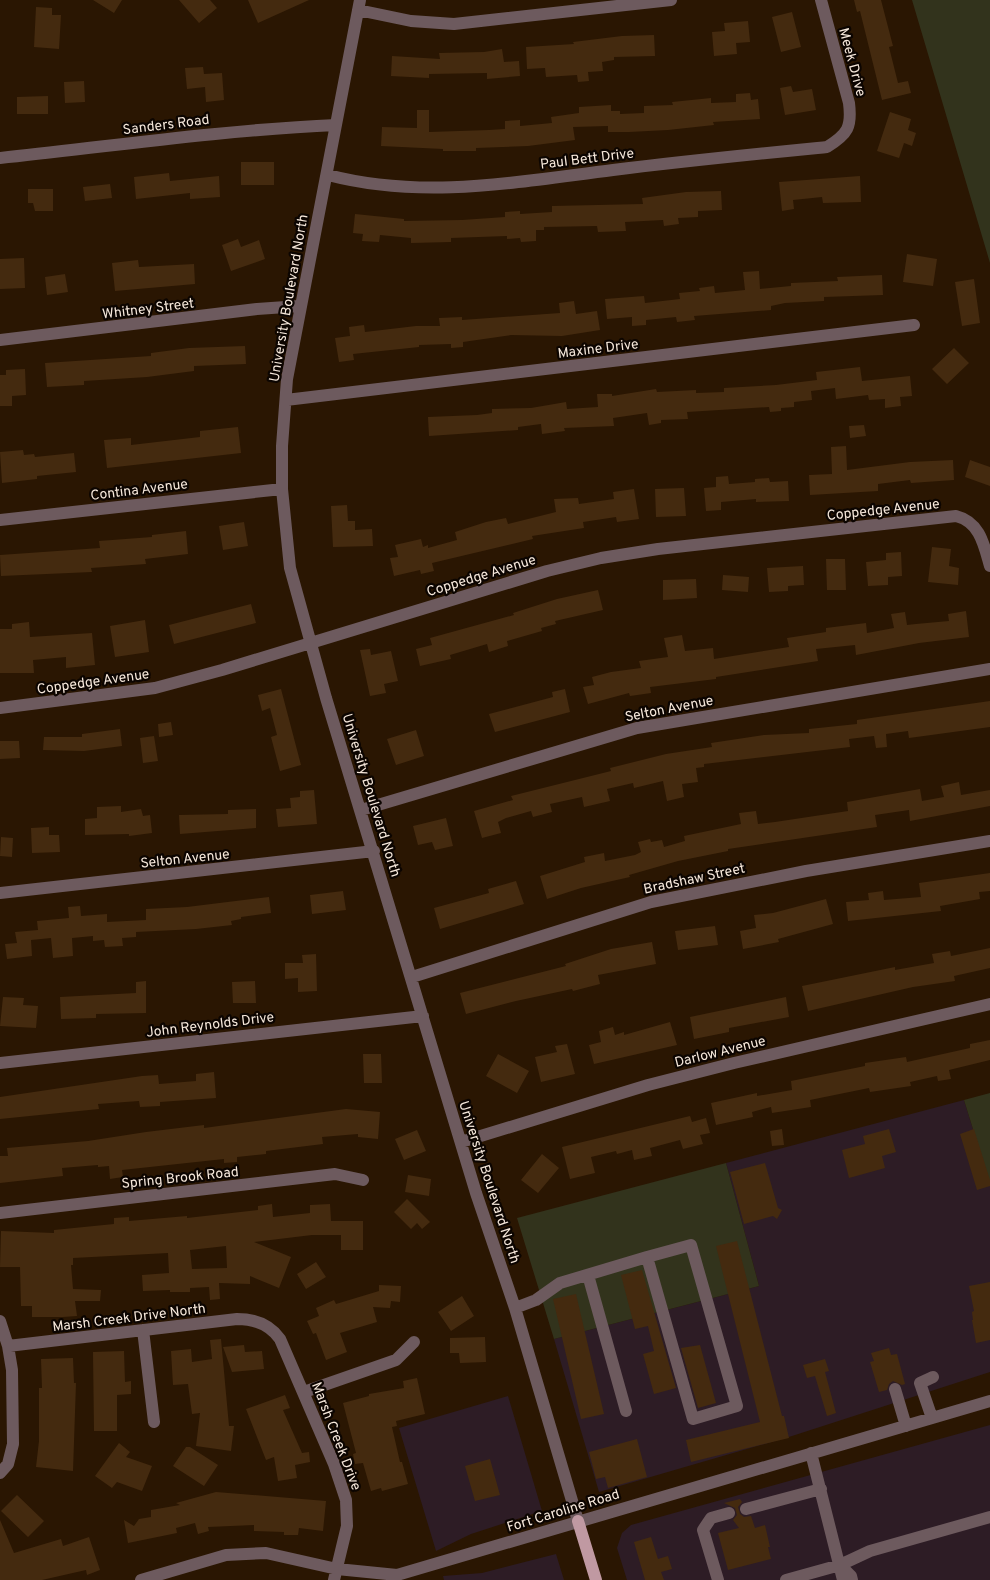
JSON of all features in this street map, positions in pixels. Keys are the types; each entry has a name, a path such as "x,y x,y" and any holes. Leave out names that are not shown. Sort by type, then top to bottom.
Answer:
{"main road":[{"name":"University Boulevard North","path":"578,1521 596,1580"}],"street":[{"path":"359,5 411,21 463,24 671,0"},
{"name":"Meek Drive","path":"820,0 849,103 851,120 846,132"},
{"name":"University Boulevard North","path":"359,5 328,175 300,306 287,379 282,446 282,489 290,568 310,642 461,1142 514,1308 578,1521"},
{"name":"Sanders Road","path":"0,158 202,134 266,128 336,125"},
{"name":"Paul Bett Drive","path":"328,175 356,182 395,188 461,188 827,146 840,139 846,132"},
{"name":"Whitney Street","path":"0,340 257,309 300,306"},
{"name":"Maxine Drive","path":"286,400 914,325"},
{"name":"Contina Avenue","path":"0,520 282,489"},
{"name":"Coppedge Avenue","path":"0,708 155,688 222,670 547,571 600,558 871,524 956,516 964,518 977,528 990,566"},
{"name":"Selton Avenue","path":"361,810 638,728 990,669"},
{"name":"Bradshaw Street","path":"412,977 651,902 787,874 990,841"},
{"name":"Selton Avenue","path":"0,893 374,851"},
{"name":"Darlow Avenue","path":"461,1142 648,1085 990,1004"},
{"name":"John Reynolds Drive","path":"0,1063 423,1016"},
{"name":"Spring Brook Road","path":"0,1213 335,1174 363,1180"},
{"path":"514,1308 536,1300 560,1283 691,1245 737,1406 692,1420 647,1258"},
{"path":"588,1274 626,1411"},
{"name":"Marsh Creek Drive North","path":"8,1346 237,1319 254,1320"},
{"name":"Marsh Creek Drive","path":"254,1320 266,1325 276,1334 304,1392 334,1464 346,1500 347,1526 336,1574"},
{"path":"0,1321 8,1346 12,1370 13,1444 8,1464 0,1473"},
{"path":"142,1330 154,1422"},
{"path":"304,1392 396,1360 414,1342"},
{"path":"932,1418 920,1383 933,1377"},
{"path":"895,1389 906,1426"},
{"name":"Fort Caroline Road","path":"141,1580 226,1555 281,1554 336,1574 397,1575 990,1401"},
{"path":"811,1453 843,1580"},
{"path":"746,1509 821,1489"},
{"path":"718,1580 704,1530 711,1518 730,1513"},
{"path":"786,1580 840,1565 870,1551 990,1517"},
{"path":"840,1565 851,1576 852,1580"}],"shaded area":[{"path":"964,1100 990,1184 990,1372 792,1436 599,1492 554,1339 759,1286 726,1163"},
{"path":"508,1396 542,1511 471,1534 436,1551 399,1428"},
{"path":"990,1425 990,1580 627,1580 617,1548 622,1533 631,1525"},
{"path":"556,1554 564,1580 444,1580 443,1576 482,1573"}],"green space":[{"path":"912,0 990,0 990,263"},
{"path":"990,1093 990,1184 964,1100"},
{"path":"726,1163 759,1286 554,1339 517,1218"}],"building":[{"path":"93,0 122,0 114,13"},
{"path":"179,0 210,0 217,8 199,23"},
{"path":"248,0 309,0 258,23"},
{"path":"854,0 881,0 893,46 889,47 898,83 908,81 911,93 882,100 860,11 857,12"},
{"path":"36,7 52,8 52,15 61,15 59,49 34,47"},
{"path":"792,12 801,47 781,52 772,17"},
{"path":"748,21 750,42 736,43 737,54 714,56 712,32 725,31 724,23"},
{"path":"654,35 655,56 614,57 614,60 602,62 603,71 588,72 589,81 578,82 577,75 546,77 545,68 527,69 526,47 574,44 573,42 622,36"},
{"path":"502,49 504,62 519,61 520,76 487,79 487,73 429,74 429,78 391,76 392,56 440,59 439,53 484,52"},
{"path":"203,67 204,74 222,73 224,100 206,102 205,87 187,89 185,68"},
{"path":"84,81 85,102 65,103 64,82"},
{"path":"791,86 793,92 812,89 816,110 785,115 780,88"},
{"path":"750,93 751,100 758,99 760,119 713,122 714,125 668,130 629,132 608,132 608,126 573,127 575,140 528,146 476,148 476,151 443,151 443,149 381,146 382,127 417,128 417,110 429,110 429,132 489,130 505,129 505,121 520,120 520,126 552,123 551,117 579,113 579,107 611,105 611,111 620,111 620,114 644,113 644,106 673,105 672,102 711,98 711,103 736,102 736,94"},
{"path":"48,96 48,114 17,114 17,97"},
{"path":"890,112 911,119 908,130 916,133 912,146 904,143 899,158 877,151"},
{"path":"241,162 274,162 274,185 241,185"},
{"path":"169,173 170,181 219,176 220,197 190,199 190,193 136,199 134,177"},
{"path":"860,176 861,202 823,203 822,197 793,200 794,209 782,211 779,182"},
{"path":"110,184 112,198 85,201 83,187"},
{"path":"28,189 53,189 53,211 35,211 33,203 28,203"},
{"path":"721,191 722,210 698,211 698,217 678,218 679,224 664,226 663,220 625,222 626,231 598,232 597,226 544,227 544,230 536,230 536,241 521,242 520,238 507,239 507,236 451,238 451,242 411,243 411,238 380,235 379,242 362,241 363,234 353,233 355,214 404,219 404,221 462,220 505,217 505,212 520,211 520,214 552,212 552,206 643,204 642,198 686,192"},
{"path":"238,239 241,247 259,240 265,259 231,271 222,245"},
{"path":"907,254 937,259 933,286 903,282"},
{"path":"24,258 25,288 0,289 0,259"},
{"path":"138,260 139,267 194,264 195,284 115,291 112,263"},
{"path":"759,271 760,289 791,286 791,283 838,281 837,277 882,275 883,295 824,297 824,301 785,303 771,306 771,310 694,316 695,320 677,322 676,317 646,320 646,325 632,326 632,317 607,319 605,299 644,296 645,303 680,299 679,293 700,291 699,288 714,286 715,293 745,290 743,272"},
{"path":"65,274 68,292 47,295 45,277"},
{"path":"974,279 980,323 962,326 955,282"},
{"path":"574,301 576,314 597,311 600,330 562,336 511,335 463,342 463,347 451,348 451,344 419,345 419,347 353,354 354,360 339,362 335,338 350,336 349,327 364,325 365,332 416,326 440,326 439,318 462,317 462,320 560,313 559,303"},
{"path":"245,346 246,364 194,366 194,371 147,377 84,381 84,385 47,387 45,363 151,356 151,353 189,348"},
{"path":"954,348 969,363 947,384 932,369"},
{"path":"860,367 862,381 910,376 912,396 900,397 901,406 885,408 885,399 869,400 868,395 836,399 835,388 811,391 812,400 794,402 794,407 781,408 781,411 770,412 769,407 687,412 688,419 661,420 661,423 649,425 647,413 613,418 614,426 564,428 565,431 542,434 541,424 518,427 518,430 429,436 428,417 477,415 492,413 492,409 531,408 566,402 567,409 598,407 597,394 612,394 612,396 656,389 657,392 696,390 696,393 724,392 724,388 817,380 816,372"},
{"path":"25,369 26,395 12,396 12,406 0,406 0,375 6,375 6,370"},
{"path":"864,425 866,436 850,438 849,426"},
{"path":"238,427 241,453 107,468 104,440 131,438 131,445 200,437 200,431"},
{"path":"846,446 847,470 910,462 953,460 954,480 911,483 910,480 878,484 878,491 810,495 809,475 832,474 831,447"},
{"path":"23,450 24,455 34,454 35,457 74,453 76,472 37,476 37,479 2,483 0,452"},
{"path":"970,460 990,467 990,486 965,477"},
{"path":"728,476 729,484 755,482 755,479 769,478 770,482 788,481 789,501 756,502 756,499 721,502 721,510 706,511 704,488 716,487 716,477"},
{"path":"684,488 686,516 656,517 655,489"},
{"path":"634,489 639,519 617,522 616,517 583,522 584,528 532,536 533,539 432,563 434,571 421,574 420,570 394,576 390,558 398,557 395,545 421,539 423,547 428,545 428,548 457,540 455,532 486,522 506,518 508,524 556,512 554,499 578,498 579,504 614,499 613,492"},
{"path":"347,505 348,521 355,521 355,530 372,529 373,546 333,547 331,506"},
{"path":"244,522 248,546 223,550 219,526"},
{"path":"186,531 188,554 145,559 146,564 91,568 92,572 1,576 0,555 100,548 99,541 152,537 152,535"},
{"path":"932,547 951,549 949,566 959,568 958,585 928,582"},
{"path":"901,552 902,576 888,577 888,585 868,586 866,562 886,560 886,553"},
{"path":"826,559 845,559 846,590 827,590"},
{"path":"803,566 804,585 788,586 788,591 769,592 767,568"},
{"path":"723,575 749,577 748,592 722,590"},
{"path":"696,579 697,598 663,600 663,580"},
{"path":"598,590 603,610 555,621 556,624 541,628 542,631 507,641 508,646 489,652 487,644 450,655 451,659 420,666 416,649 432,645 430,638 514,615 513,613 557,599"},
{"path":"251,604 256,623 174,644 169,625"},
{"path":"966,611 969,637 919,643 856,655 855,645 816,649 818,661 716,677 716,679 650,687 651,693 630,696 629,693 588,704 583,687 594,685 592,677 641,668 639,661 668,657 664,638 682,635 685,651 713,648 714,659 789,647 787,638 826,632 826,628 866,623 867,633 894,628 891,614 905,612 907,625 949,621 948,614"},
{"path":"145,620 149,652 115,657 110,626"},
{"path":"29,622 30,637 92,633 95,665 66,668 66,657 33,660 34,673 0,673 0,629 12,629 12,624"},
{"path":"370,649 371,655 391,651 398,681 384,684 386,693 370,696 360,650"},
{"path":"281,689 301,765 280,771 271,737 277,735 270,708 262,711 258,695"},
{"path":"565,689 570,712 495,732 489,714 553,697 552,692"},
{"path":"990,701 990,727 909,738 908,731 886,734 887,747 876,748 874,736 849,739 850,747 704,764 704,767 696,768 698,782 682,784 684,797 667,801 663,781 634,788 633,783 607,789 610,801 584,807 582,797 550,804 552,812 533,817 531,811 506,818 498,822 501,833 482,838 474,811 513,800 511,796 611,771 610,768 666,754 712,747 711,743 764,735 809,733 809,729 857,724 857,720"},
{"path":"171,722 173,735 159,737 158,724"},
{"path":"120,729 122,746 84,751 43,750 44,737 82,737 82,734"},
{"path":"416,730 424,756 396,765 387,739"},
{"path":"154,736 158,761 143,763 140,738"},
{"path":"0,741 19,741 20,758 0,759"},
{"path":"959,782 961,795 990,790 990,806 910,821 909,810 875,815 877,827 728,849 728,851 678,861 629,875 630,877 581,888 547,899 540,876 585,862 584,857 604,853 605,861 635,855 641,852 638,842 650,839 651,842 662,840 664,847 685,841 684,836 741,824 739,813 756,811 758,824 775,822 848,811 847,802 920,789 922,801 944,797 941,786"},
{"path":"314,790 317,824 278,827 276,809 291,808 290,798 300,797 300,791"},
{"path":"121,806 121,812 141,809 143,816 150,815 152,833 129,836 129,834 85,835 85,819 97,818 97,807"},
{"path":"256,809 256,828 180,834 179,815 228,814 228,810"},
{"path":"446,818 453,846 435,850 432,842 418,845 413,826"},
{"path":"49,827 49,835 59,835 60,852 32,853 31,828"},
{"path":"1,837 13,838 12,857 0,856"},
{"path":"990,873 990,891 979,892 980,899 940,906 941,911 848,921 846,902 869,900 868,893 883,891 884,900 921,897 919,883"},
{"path":"516,881 524,904 440,929 434,908 489,893 488,889"},
{"path":"343,891 346,910 312,914 310,895"},
{"path":"269,897 271,913 241,917 241,919 231,921 232,925 136,932 136,937 122,938 123,946 105,947 104,940 93,941 93,936 72,938 73,956 53,958 51,938 31,940 32,956 7,959 5,944 17,943 15,932 38,930 37,921 69,918 68,907 80,906 81,916 107,914 107,922 146,920 146,909 187,907"},
{"path":"826,899 833,924 778,939 779,942 743,949 740,931 756,928 754,915 773,913"},
{"path":"715,926 718,945 678,950 675,931"},
{"path":"652,942 656,964 598,975 600,984 573,991 572,989 516,1001 466,1014 460,993 566,966 565,964 611,949"},
{"path":"990,948 990,968 954,976 955,981 913,987 808,1011 802,986 895,967 895,970 934,963 932,954 950,951 951,956"},
{"path":"316,954 317,991 298,992 298,978 285,979 285,963 303,963 302,955"},
{"path":"146,981 146,1013 96,1014 96,1018 61,1019 60,997 136,993 136,982"},
{"path":"255,981 256,1003 233,1003 232,982"},
{"path":"3,997 24,998 23,1005 38,1006 36,1028 0,1026"},
{"path":"786,997 789,1017 729,1028 729,1032 694,1039 690,1017"},
{"path":"670,1022 677,1045 594,1064 589,1045 601,1042 599,1031 613,1027 615,1035 624,1032 624,1035"},
{"path":"990,1040 990,1060 949,1070 951,1079 938,1081 937,1076 910,1082 911,1086 870,1092 869,1088 810,1100 811,1107 772,1113 771,1107 752,1112 753,1117 716,1125 711,1103 757,1093 757,1096 792,1090 791,1081 865,1066 865,1063 906,1057 907,1062 970,1048 970,1044"},
{"path":"567,1044 575,1074 541,1082 535,1057 557,1052 555,1046"},
{"path":"363,1054 381,1054 382,1083 364,1083"},
{"path":"498,1054 529,1071 517,1093 486,1076"},
{"path":"214,1072 216,1098 160,1102 160,1106 140,1107 139,1101 98,1104 99,1109 0,1119 0,1097 142,1076 158,1075 159,1084 196,1081 196,1074"},
{"path":"346,1109 380,1112 378,1139 358,1137 358,1134 322,1137 323,1144 266,1151 266,1154 237,1157 237,1162 224,1163 224,1159 122,1170 123,1177 110,1179 109,1166 98,1167 98,1165 62,1168 63,1176 0,1183 0,1156 8,1156 7,1148 88,1141 204,1125 204,1128"},
{"path":"690,1116 692,1122 706,1118 710,1133 700,1135 703,1144 683,1149 680,1140 650,1148 652,1156 634,1160 632,1150 617,1154 616,1151 591,1157 595,1173 570,1179 562,1147"},
{"path":"782,1129 784,1145 772,1146 770,1131"},
{"path":"889,1129 896,1152 882,1156 885,1168 849,1178 842,1150 865,1144 863,1136"},
{"path":"974,1129 990,1180 990,1186 977,1190 960,1134"},
{"path":"417,1130 426,1151 404,1160 395,1139"},
{"path":"542,1154 559,1168 538,1193 521,1180"},
{"path":"765,1163 778,1208 782,1210 777,1219 773,1216 744,1224 730,1172"},
{"path":"408,1175 431,1179 429,1196 405,1192"},
{"path":"407,1199 430,1222 422,1229 417,1223 411,1229 394,1212"},
{"path":"272,1204 273,1217 310,1213 310,1205 330,1204 331,1221 363,1221 363,1250 341,1250 341,1235 312,1235 254,1242 291,1257 279,1288 250,1276 250,1284 219,1283 220,1299 210,1300 209,1287 190,1288 190,1292 170,1292 170,1290 143,1291 142,1275 169,1273 168,1253 73,1258 73,1265 71,1265 73,1289 101,1290 100,1301 75,1301 77,1316 63,1317 32,1317 32,1306 21,1306 20,1267 0,1267 1,1231 54,1233 54,1230 114,1224 114,1218 129,1217 129,1221 187,1216 187,1218 258,1210 258,1206","holes":["226,1246 227,1268 192,1269 190,1250"]},
{"path":"737,1241 789,1438 691,1462 686,1440 760,1422 716,1246"},
{"path":"316,1262 326,1277 306,1289 297,1274"},
{"path":"642,1270 676,1388 654,1394 643,1354 654,1351 648,1326 635,1329 621,1275"},
{"path":"990,1282 990,1340 976,1343 972,1320 972,1312 974,1311 969,1286"},
{"path":"379,1285 401,1286 400,1302 391,1301 390,1308 373,1307 377,1322 340,1333 347,1352 326,1360 316,1333 313,1334 307,1321 319,1316 316,1308 334,1300 336,1304 379,1291"},
{"path":"576,1294 604,1414 581,1419 553,1299"},
{"path":"462,1296 474,1316 451,1331 438,1312"},
{"path":"485,1337 486,1362 460,1363 459,1353 450,1353 450,1338"},
{"path":"221,1339 229,1426 234,1426 231,1451 196,1446 200,1413 192,1414 188,1384 173,1385 171,1351 191,1349 192,1362 212,1359 210,1340"},
{"path":"244,1345 245,1352 262,1351 264,1369 232,1372 223,1347"},
{"path":"700,1345 716,1403 698,1408 681,1348"},
{"path":"889,1348 891,1355 897,1354 905,1384 902,1385 893,1381 889,1384 887,1390 879,1392 870,1362 874,1361 871,1353"},
{"path":"124,1351 125,1382 131,1381 131,1394 117,1395 117,1431 94,1431 93,1352"},
{"path":"73,1358 74,1383 76,1383 73,1471 36,1467 39,1441 39,1388 42,1388 41,1359"},
{"path":"825,1359 829,1371 825,1372 836,1413 827,1416 815,1376 807,1378 803,1365"},
{"path":"417,1378 425,1414 396,1421 397,1426 392,1427 400,1462 402,1462 408,1484 382,1491 381,1488 371,1491 363,1463 355,1464 353,1454 356,1453 343,1403 369,1396 369,1394 404,1388 403,1381"},
{"path":"285,1395 290,1408 283,1410 302,1453 309,1452 310,1462 295,1465 297,1478 278,1481 274,1457 266,1460 246,1409"},
{"path":"637,1439 647,1477 608,1488 605,1477 596,1479 589,1452"},
{"path":"119,1443 130,1452 126,1457 152,1466 142,1491 117,1482 112,1488 95,1476"},
{"path":"186,1447 190,1447 218,1465 204,1486 173,1466"},
{"path":"490,1459 500,1495 475,1501 465,1466"},
{"path":"216,1492 326,1501 323,1531 299,1528 298,1535 284,1535 284,1532 254,1531 254,1525 208,1527 209,1531 198,1534 195,1523 176,1528 177,1533 128,1543 124,1520 134,1526 139,1519 151,1517 151,1510 180,1505 176,1503"},
{"path":"17,1495 44,1521 28,1537 1,1511"},
{"path":"740,1499 742,1502 738,1507 740,1514 744,1517 751,1516 755,1528 765,1525 771,1559 728,1570 718,1533 739,1528 733,1520 737,1515 735,1508 724,1503"},
{"path":"0,1520 14,1553 61,1539 63,1546 89,1537 100,1570 87,1575 86,1570 42,1580 0,1580"},
{"path":"651,1537 658,1559 668,1556 672,1569 661,1572 664,1580 645,1580 634,1542"}]}
